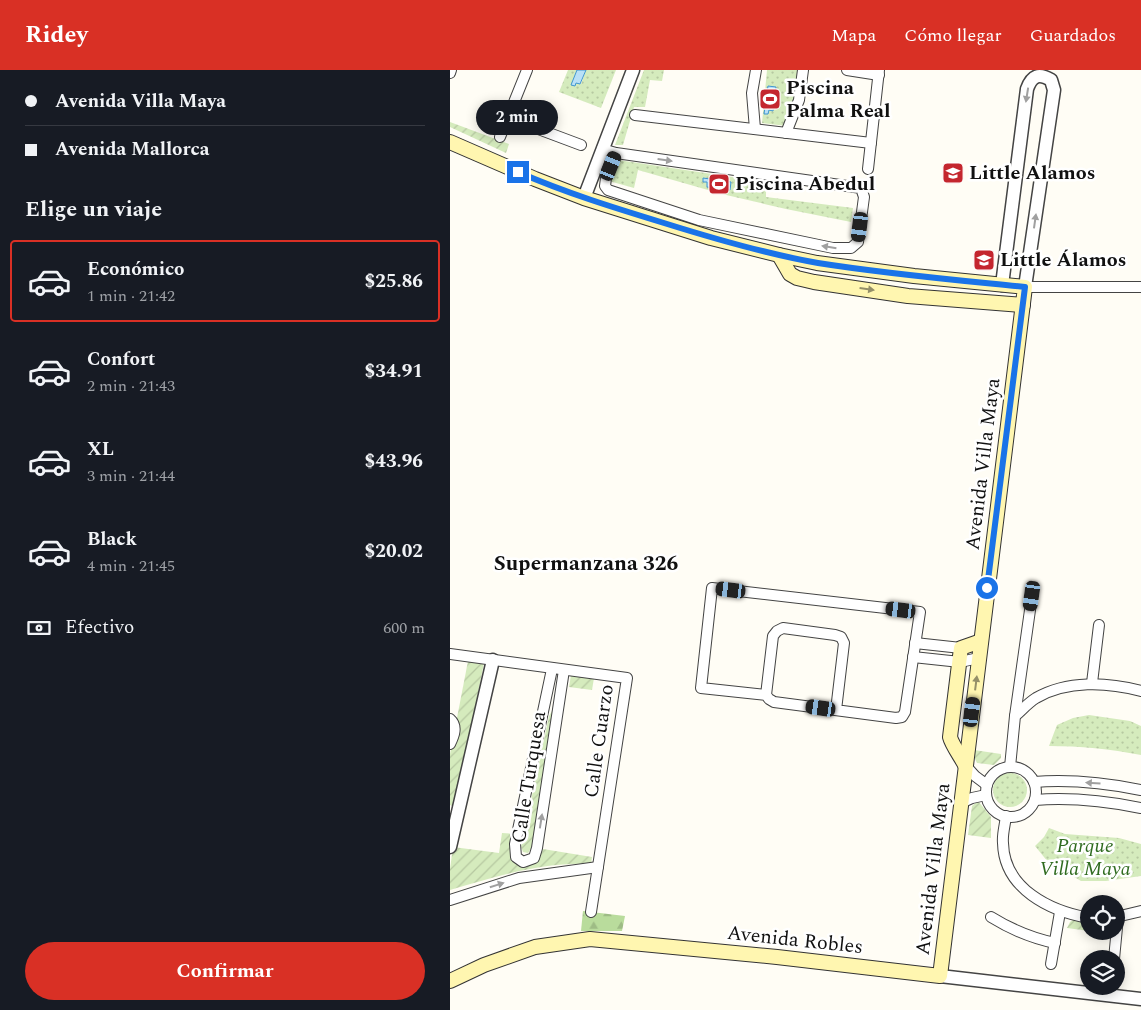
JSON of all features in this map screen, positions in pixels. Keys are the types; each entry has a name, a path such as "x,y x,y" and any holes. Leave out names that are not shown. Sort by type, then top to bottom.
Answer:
{"main road":[{"path":"450,142 584,198 711,238 817,263 914,276 1025,287"},
{"path":"779,255 790,274 797,278 814,282 908,296 1023,304"},
{"name":"Avenida Villa Maya","path":"940,976 1025,287"},
{"path":"961,648 980,641"},
{"name":"Avenida Villa Maya","path":"961,648 950,737 951,742 966,766"},
{"name":"Avenida Robles","path":"450,981 484,965 535,947 590,939 777,957 940,976"}],"street":[{"path":"500,137 527,70"},
{"path":"584,198 633,70"},
{"path":"755,129 752,93 756,70"},
{"path":"786,133 799,100 804,70"},
{"path":"846,70 879,72 868,169"},
{"path":"1002,285 1027,89 1030,81 1036,76 1044,76 1051,80 1054,90 1025,287 1141,287"},
{"path":"635,115 871,143"},
{"path":"508,118 581,145"},
{"path":"602,149 616,153 861,188 864,197 858,242 850,248 834,248 737,228 699,220 608,190 605,186 606,178 616,153"},
{"path":"712,588 920,612 915,643 905,712 902,717 896,718 774,702 766,695 701,688 712,588"},
{"path":"1010,767 1032,596"},
{"path":"1092,684 1099,625"},
{"path":"766,695 773,636 777,631 783,628 835,635 841,637 844,643 836,710"},
{"path":"915,643 961,648"},
{"name":"Calle Cuarzo","path":"450,654 628,678 591,912"},
{"path":"913,657 960,662 979,658"},
{"path":"450,847 453,819 493,660"},
{"name":"Calle Turquesa","path":"552,669 515,844 516,857 523,862 534,858 537,848 564,670"},
{"path":"1016,716 1034,699 1051,691 1092,684 1122,686 1141,691"},
{"path":"450,719 453,722 455,734 450,744"},
{"path":"961,803 987,790 996,772 1010,767 1025,770 1036,788 1035,800 1027,812 1014,817 1006,816 993,809 987,790 966,766"},
{"path":"1034,782 1058,780 1111,784 1141,790"},
{"path":"1035,800 1057,798 1108,802 1141,808"},
{"path":"1006,816 1002,842 1005,858 1011,873 1038,900 1060,912 1080,916"},
{"path":"450,900 519,878 598,867"},
{"path":"1125,915 1141,911"},
{"path":"1051,964 1060,912"},
{"path":"991,917 1010,929 1055,943"},
{"name":"Avenida Robles","path":"940,976 1141,999"}],"green space":[{"path":"568,70 577,70 571,85 576,82 581,84 586,70 616,70 601,108 559,92"},
{"path":"644,70 664,70 662,81 650,80 645,107 634,107 623,145 615,145"},
{"path":"767,70 800,70 795,127 762,123","holes":["768,87 776,87 773,111 768,110"]},
{"path":"450,122 509,144 506,153 450,127"},
{"path":"618,160 766,182 766,197 853,208 851,222 722,194 638,170 634,188 609,181","holes":["707,182 731,182 730,189 707,186"]},
{"path":"468,661 484,663 455,807 450,805 450,754"},
{"path":"571,675 594,678 592,690 569,687"},
{"path":"552,711 553,716 532,847 528,853 523,852 521,847 549,716"},
{"path":"1089,715 1130,721 1141,726 1141,755 1095,748 1049,746 1057,725 1073,718"},
{"path":"974,750 1001,754 1001,758 994,765 977,763 974,757"},
{"path":"1010,773 1017,774 1022,778 1026,783 1026,797 1022,802 1017,806 1010,807 1003,806 998,802 994,797 993,790 994,783 998,778 1003,774"},
{"path":"978,801 991,817 991,838 968,835 972,806"},
{"name":"Parque Villa Maya","path":"1049,828 1065,834 1119,838 1141,844 1141,876 1106,881 1081,881 1048,862 1035,846 1044,837"},
{"path":"502,833 515,834 522,863 537,860 543,849 592,857 591,864 555,865 520,871 450,890 453,847 499,853"},
{"path":"583,911 625,916 622,931 581,931"},
{"path":"1073,920 1080,920 1080,930 1067,928"}],"water":[{"path":"577,70 586,70 580,84 571,85"},
{"name":"Piscina Palma Real","path":"768,86 776,87 773,111 769,110 768,114 764,114"},
{"name":"Piscina Abedul","path":"703,178 731,182 730,190 707,187 707,182 703,182"}],"place":[{"name":"Piscina Palma Real","path":"770,99"},
{"name":"Little Alamos","path":"953,173"},
{"name":"Piscina Abedul","path":"719,184"},
{"name":"Little Álamos","path":"984,260"}],"district":[{"name":"Supermanzana 326","path":"586,564"}],"route":[{"path":"518,172 584,198 711,238 779,255 817,263 914,276 1025,287 987,588"}]}
